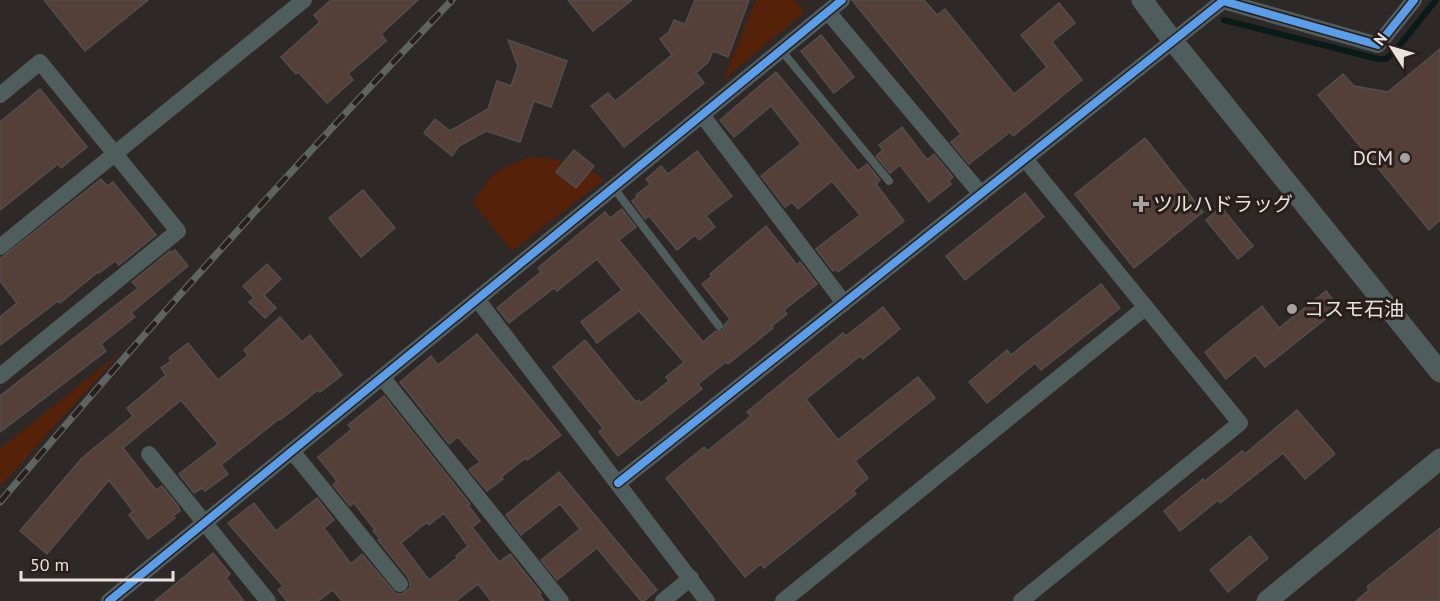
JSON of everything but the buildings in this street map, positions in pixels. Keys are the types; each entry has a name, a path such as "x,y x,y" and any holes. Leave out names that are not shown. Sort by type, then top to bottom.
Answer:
{"street":[{"path":"0,247 304,0"},
{"path":"115,600 204,523 842,0"},
{"path":"1142,0 1440,372"},
{"path":"618,483 1224,1 1378,45 1414,0"},
{"path":"828,12 981,194"},
{"path":"0,95 40,62 178,231 0,376"},
{"path":"702,115 844,303"},
{"path":"1021,601 1240,423 1025,159"},
{"path":"477,299 707,601"},
{"path":"783,601 1146,307"},
{"path":"382,377 561,601"},
{"path":"292,452 400,584"},
{"path":"149,454 268,601"},
{"path":"1267,601 1440,459"},
{"path":"663,601 691,578"}],"lane":[{"path":"781,50 889,181"},
{"path":"613,188 719,326"}],"shaded area":[{"path":"756,0 795,0 805,12 723,80"},
{"path":"530,157 569,162 588,169 604,180 512,251 473,203 496,173"},
{"path":"121,352 0,487 0,449"}],"waterway":[{"path":"1224,20 1378,59 1386,59 1436,0"}],"railway":[{"path":"0,502 222,248 452,0"}],"cycle path":[{"path":"109,601 842,0"},
{"path":"618,483 1223,1 1378,45 1414,0"}],"place":[{"name":"DCM","path":"1405,158"},
{"name":"ツルハドラッグ","path":"1141,204"},
{"name":"コスモ石油","path":"1292,309"}]}
